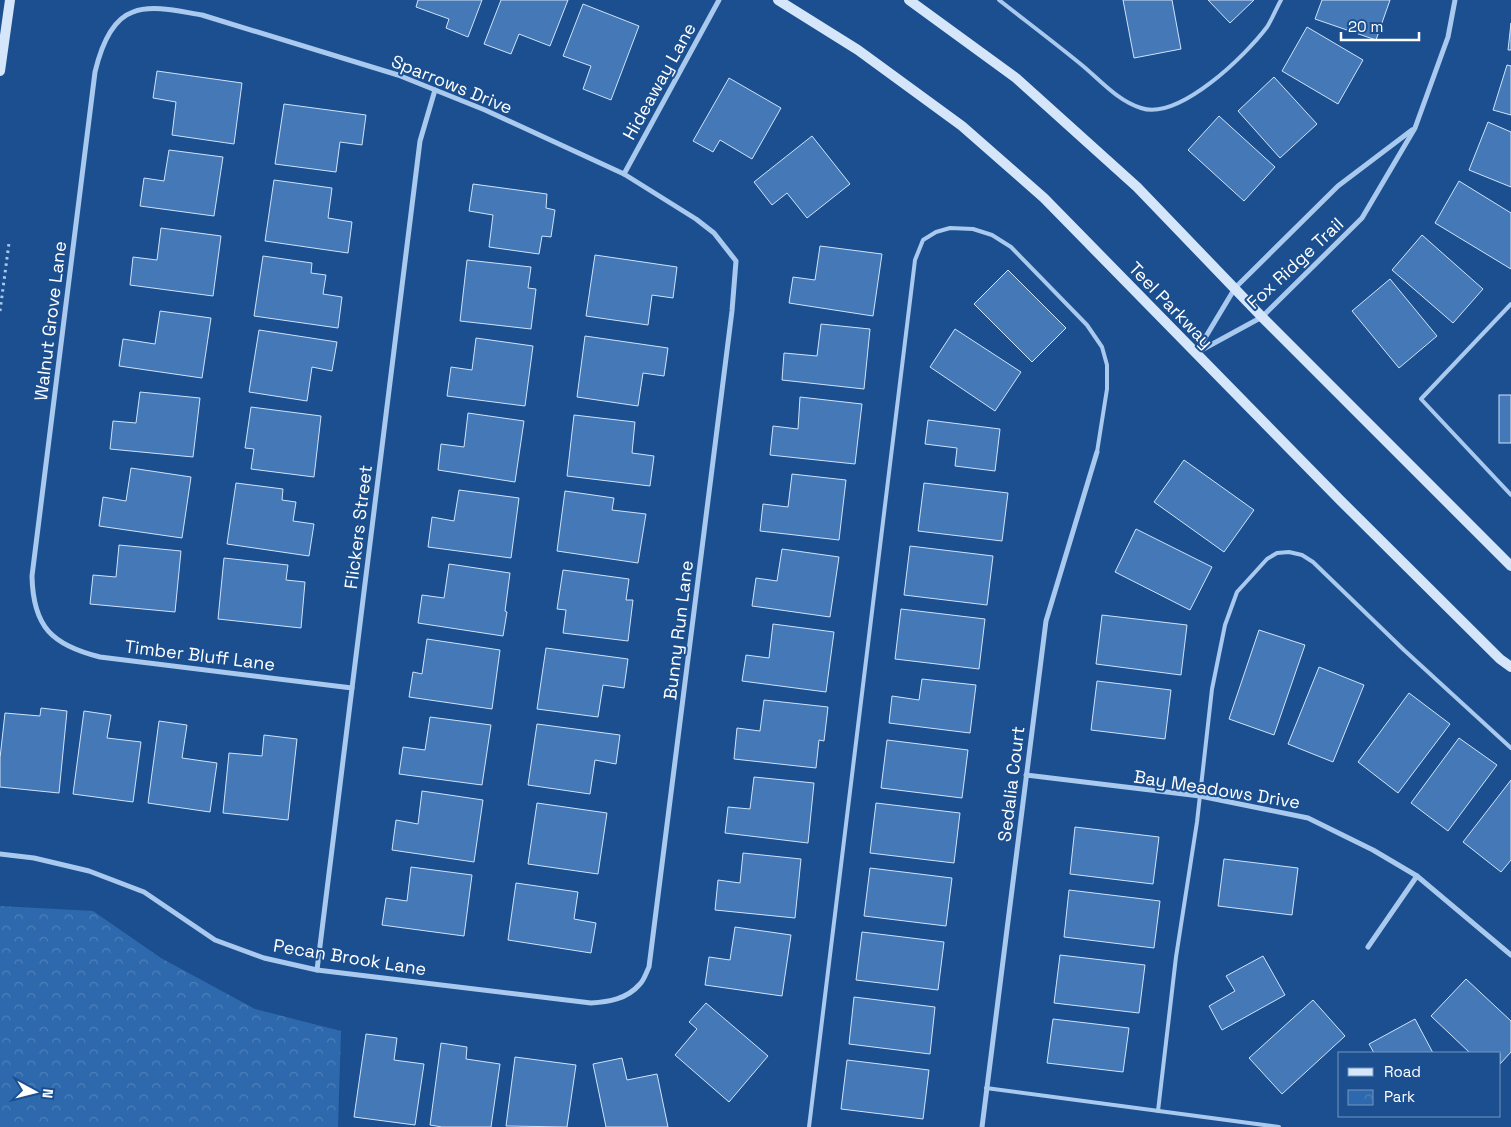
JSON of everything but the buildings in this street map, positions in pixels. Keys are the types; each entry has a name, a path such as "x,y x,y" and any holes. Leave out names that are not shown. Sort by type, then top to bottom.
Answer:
{"main road":[{"path":"0,71 10,0"},
{"name":"Teel Parkway","path":"778,0 858,50 962,126 1044,198 1347,507 1500,659 1511,667"},
{"path":"909,0 1016,78 1137,187 1262,317 1511,566"}],"street":[{"name":"Hideaway Lane","path":"624,174 719,0"},
{"name":"Fox Ridge Trail","path":"1196,354 1262,317 1362,218 1415,128 1448,37 1455,0"},
{"name":"Sparrows Drive","path":"126,16 133,12 154,9 202,16 398,75 436,90 485,110 624,174 696,219 714,233 736,261"},
{"name":"Walnut Grove Lane","path":"50,634 39,618 32,597 32,576 95,72 99,52 107,37 126,16"},
{"name":"Flickers Street","path":"317,970 420,141 436,90"},
{"name":"Fox Ridge Trail","path":"1196,354 1235,288 1338,186 1415,128"},
{"name":"Bunny Run Lane","path":"628,994 640,985 649,967 729,331 736,261"},
{"name":"Sedalia Court","path":"982,1127 1046,621 1097,452"},
{"name":"Timber Bluff Lane","path":"50,634 66,645 100,657 352,688"},
{"name":"Bay Meadows Drive","path":"1026,775 1200,796 1308,818 1373,850 1417,876 1511,955"},
{"name":"Pecan Brook Lane","path":"0,854 34,858 89,871 144,892 214,940 264,958 317,970 591,1003 611,1002 628,994"},
{"path":"1368,947 1417,876"}],"lane":[{"path":"999,0 1126,102 1143,109 1162,109 1197,93 1235,63 1267,26 1281,0"},
{"path":"809,1127 915,260 923,240 936,232 950,228 973,229 992,235 1011,247 1087,325 1102,347 1107,364 1107,389 1097,452"},
{"path":"1511,304 1421,399 1511,495"},
{"path":"1158,1111 1176,957 1200,796 1212,688 1225,625 1237,592 1267,559 1277,552 1289,552 1302,555 1313,562 1404,650 1511,748"},
{"path":"986,1088 1278,1127"}],"path":[{"path":"0,311 9,244"}],"green space":[{"path":"0,906 93,911 161,958 255,1009 341,1031 338,1127 0,1127"}]}
